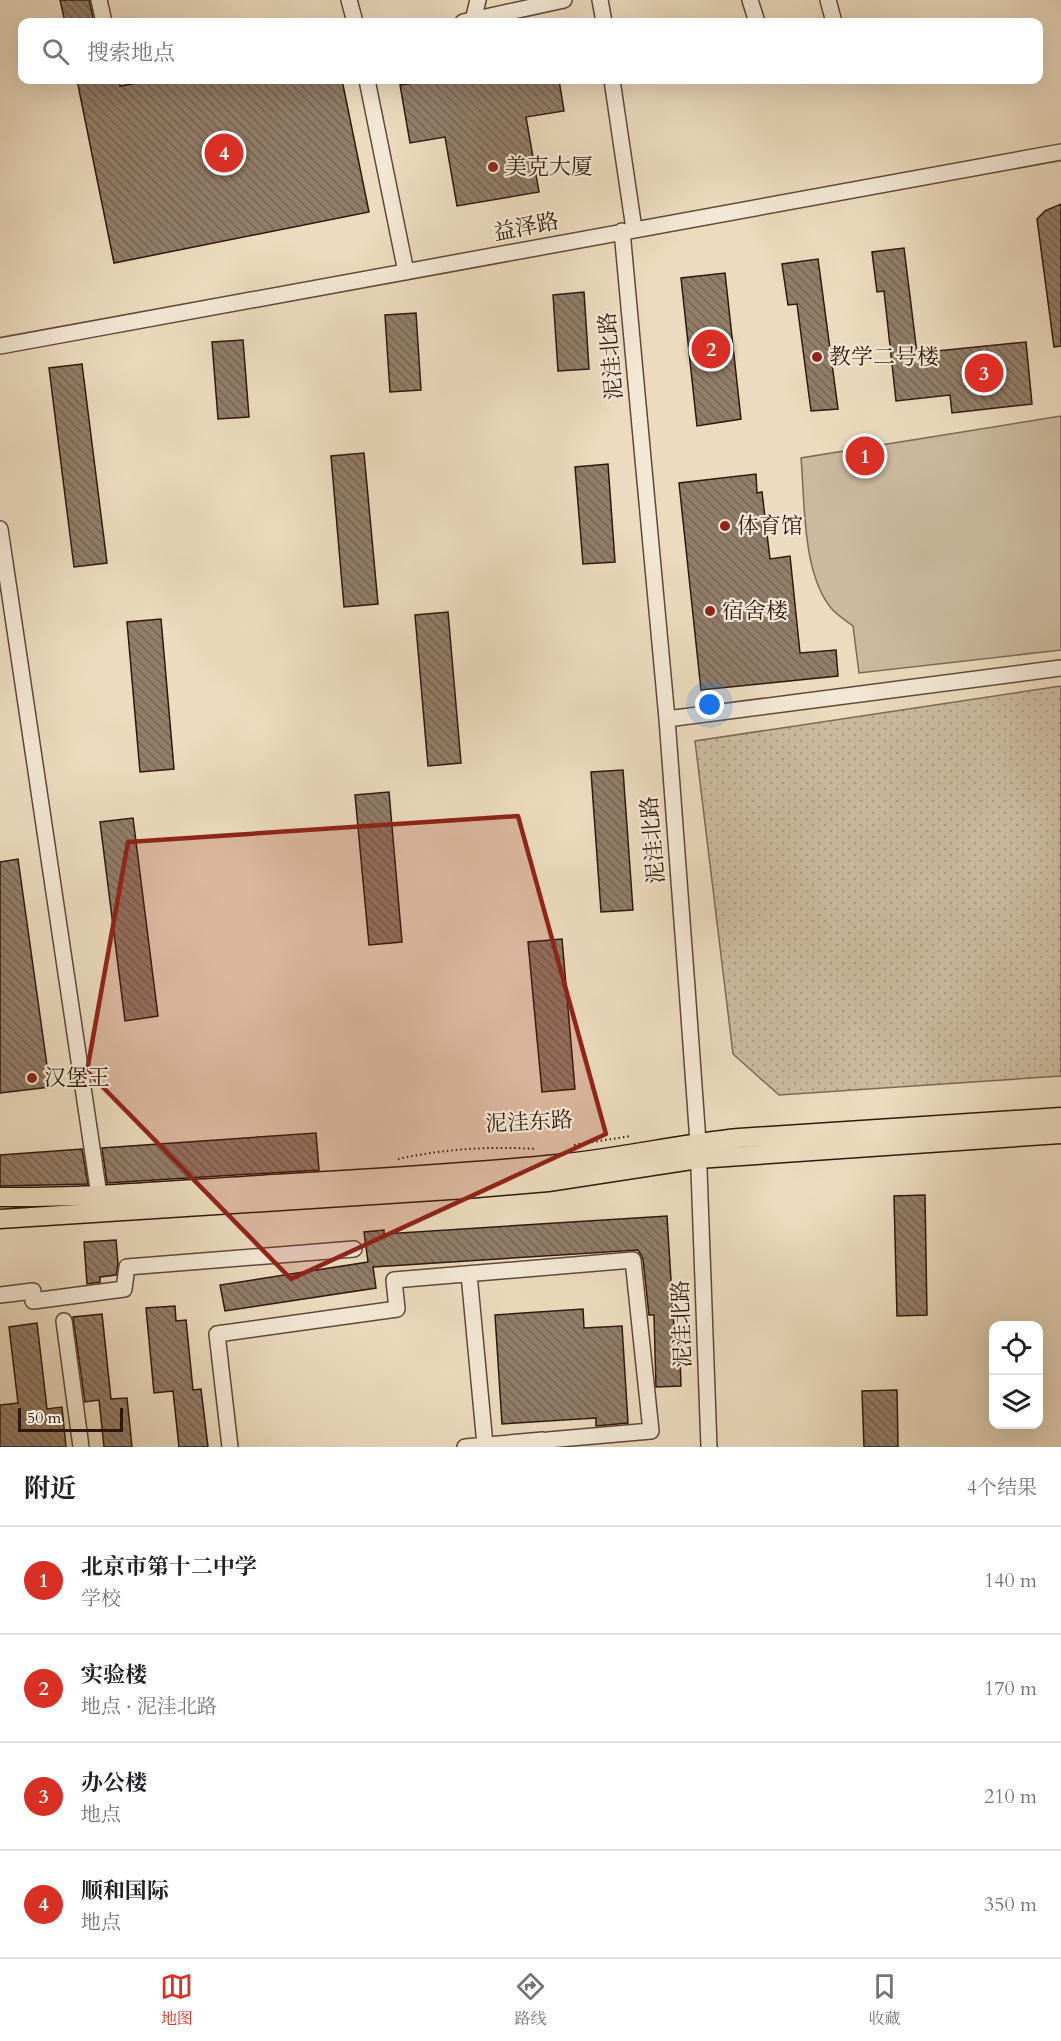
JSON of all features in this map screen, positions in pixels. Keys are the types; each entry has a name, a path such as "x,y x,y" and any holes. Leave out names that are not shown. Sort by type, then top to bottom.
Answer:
{"main road":[{"name":"泥洼东路","path":"0,1219 536,1183 698,1151 739,1138 1061,1118"},
{"name":"泥洼东路","path":"0,1197 99,1195 494,1170 698,1151 1061,1134"},
{"path":"0,1203 31,1198"}],"street":[{"path":"99,0 103,18"},
{"path":"350,0 353,18"},
{"path":"469,18 478,0"},
{"path":"482,18 564,0"},
{"path":"600,0 603,18"},
{"path":"750,0 756,18"},
{"path":"828,0 833,18"},
{"path":"368,84 406,272"},
{"name":"泥洼北路","path":"612,84 628,230 698,1151 709,1447"},
{"name":"益泽路","path":"0,346 1061,152"},
{"path":"0,529 99,1195"},
{"path":"666,719 1061,668"},
{"path":"0,1295 33,1291 33,1301 124,1289 127,1267 354,1249"},
{"path":"230,1447 217,1334 397,1309 394,1280 633,1260 651,1431 465,1447"},
{"path":"469,1274 485,1445"},
{"path":"64,1321 81,1447"},
{"path":"532,1447 548,1440"}],"path":[{"name":"泥洼东路","path":"566,1146 634,1136"},
{"name":"泥洼东路","path":"394,1160 425,1154 502,1147 543,1149"}],"highlighted area":[{"path":"518,816 606,1134 291,1279 87,1071 128,842"}],"shaded area":[{"path":"1061,416 1061,650 859,673 853,626 831,608 815,576 807,536 801,458"},
{"path":"1061,686 1061,1076 779,1095 733,1054 695,741"}],"building":[{"path":"60,0 89,0 93,18 64,18"},
{"path":"78,84 120,84 120,86 131,84 343,84 369,212 114,263"},
{"name":"美克大厦","path":"560,84 564,111 526,117 539,192 457,206 445,137 410,143 400,85"},
{"path":"1061,204 1061,346 1054,347 1037,219 1045,211"},
{"path":"904,248 917,353 1026,342 1032,404 952,413 950,395 896,401 884,291 877,292 872,252"},
{"name":"教学二号楼","path":"818,259 838,409 811,411 797,304 788,305 782,264"},
{"path":"725,273 741,419 697,426 681,278"},
{"path":"584,292 589,369 558,371 553,295"},
{"path":"416,313 421,390 390,392 385,315"},
{"path":"243,340 249,417 218,419 212,342"},
{"path":"82,364 107,563 74,567 49,368"},
{"path":"364,453 378,604 344,607 331,456"},
{"path":"608,464 615,562 583,564 575,467"},
{"path":"756,474 757,493 762,492 770,559 790,556 800,653 836,650 838,676 701,690 679,483"},
{"path":"448,612 461,763 428,766 415,615"},
{"path":"161,619 174,769 140,772 127,622"},
{"path":"623,770 633,910 601,912 591,772"},
{"path":"389,792 402,942 369,945 355,795"},
{"path":"133,818 158,1016 125,1021 100,822"},
{"path":"18,859 50,1087 0,1093 0,862"},
{"path":"562,939 575,1089 542,1092 528,942"},
{"path":"316,1133 319,1170 107,1183 102,1148"},
{"path":"82,1149 88,1184 0,1186 0,1155"},
{"path":"925,1195 927,1315 897,1316 894,1196"},
{"path":"667,1216 674,1328 679,1328 681,1386 656,1387 654,1315 649,1315 643,1259 638,1250 373,1267 376,1288 225,1311 220,1285 368,1262 364,1232 384,1230 384,1234"},
{"path":"116,1240 118,1264 116,1275 100,1277 100,1282 87,1284 84,1242"},
{"path":"175,1306 176,1321 186,1320 193,1390 201,1389 208,1447 179,1447 173,1391 154,1393 146,1308"},
{"path":"583,1309 584,1328 622,1326 628,1423 596,1426 596,1418 502,1424 495,1315"},
{"path":"102,1314 111,1399 127,1398 132,1447 104,1447 99,1400 85,1402 73,1317"},
{"path":"37,1323 47,1409 62,1407 66,1447 0,1447 0,1405 18,1403 9,1327"},
{"path":"897,1390 898,1447 864,1447 862,1391"}],"place":[{"name":"顺和国际","path":"224,153"},
{"name":"美克大厦","path":"493,167"},
{"name":"实验楼","path":"711,349"},
{"name":"教学二号楼","path":"817,357"},
{"name":"办公楼","path":"984,373"},
{"name":"北京市第十二中学","path":"865,456"},
{"name":"体育馆","path":"725,526"},
{"name":"宿舍楼","path":"710,611"},
{"name":"汉堡王","path":"32,1078"}]}
